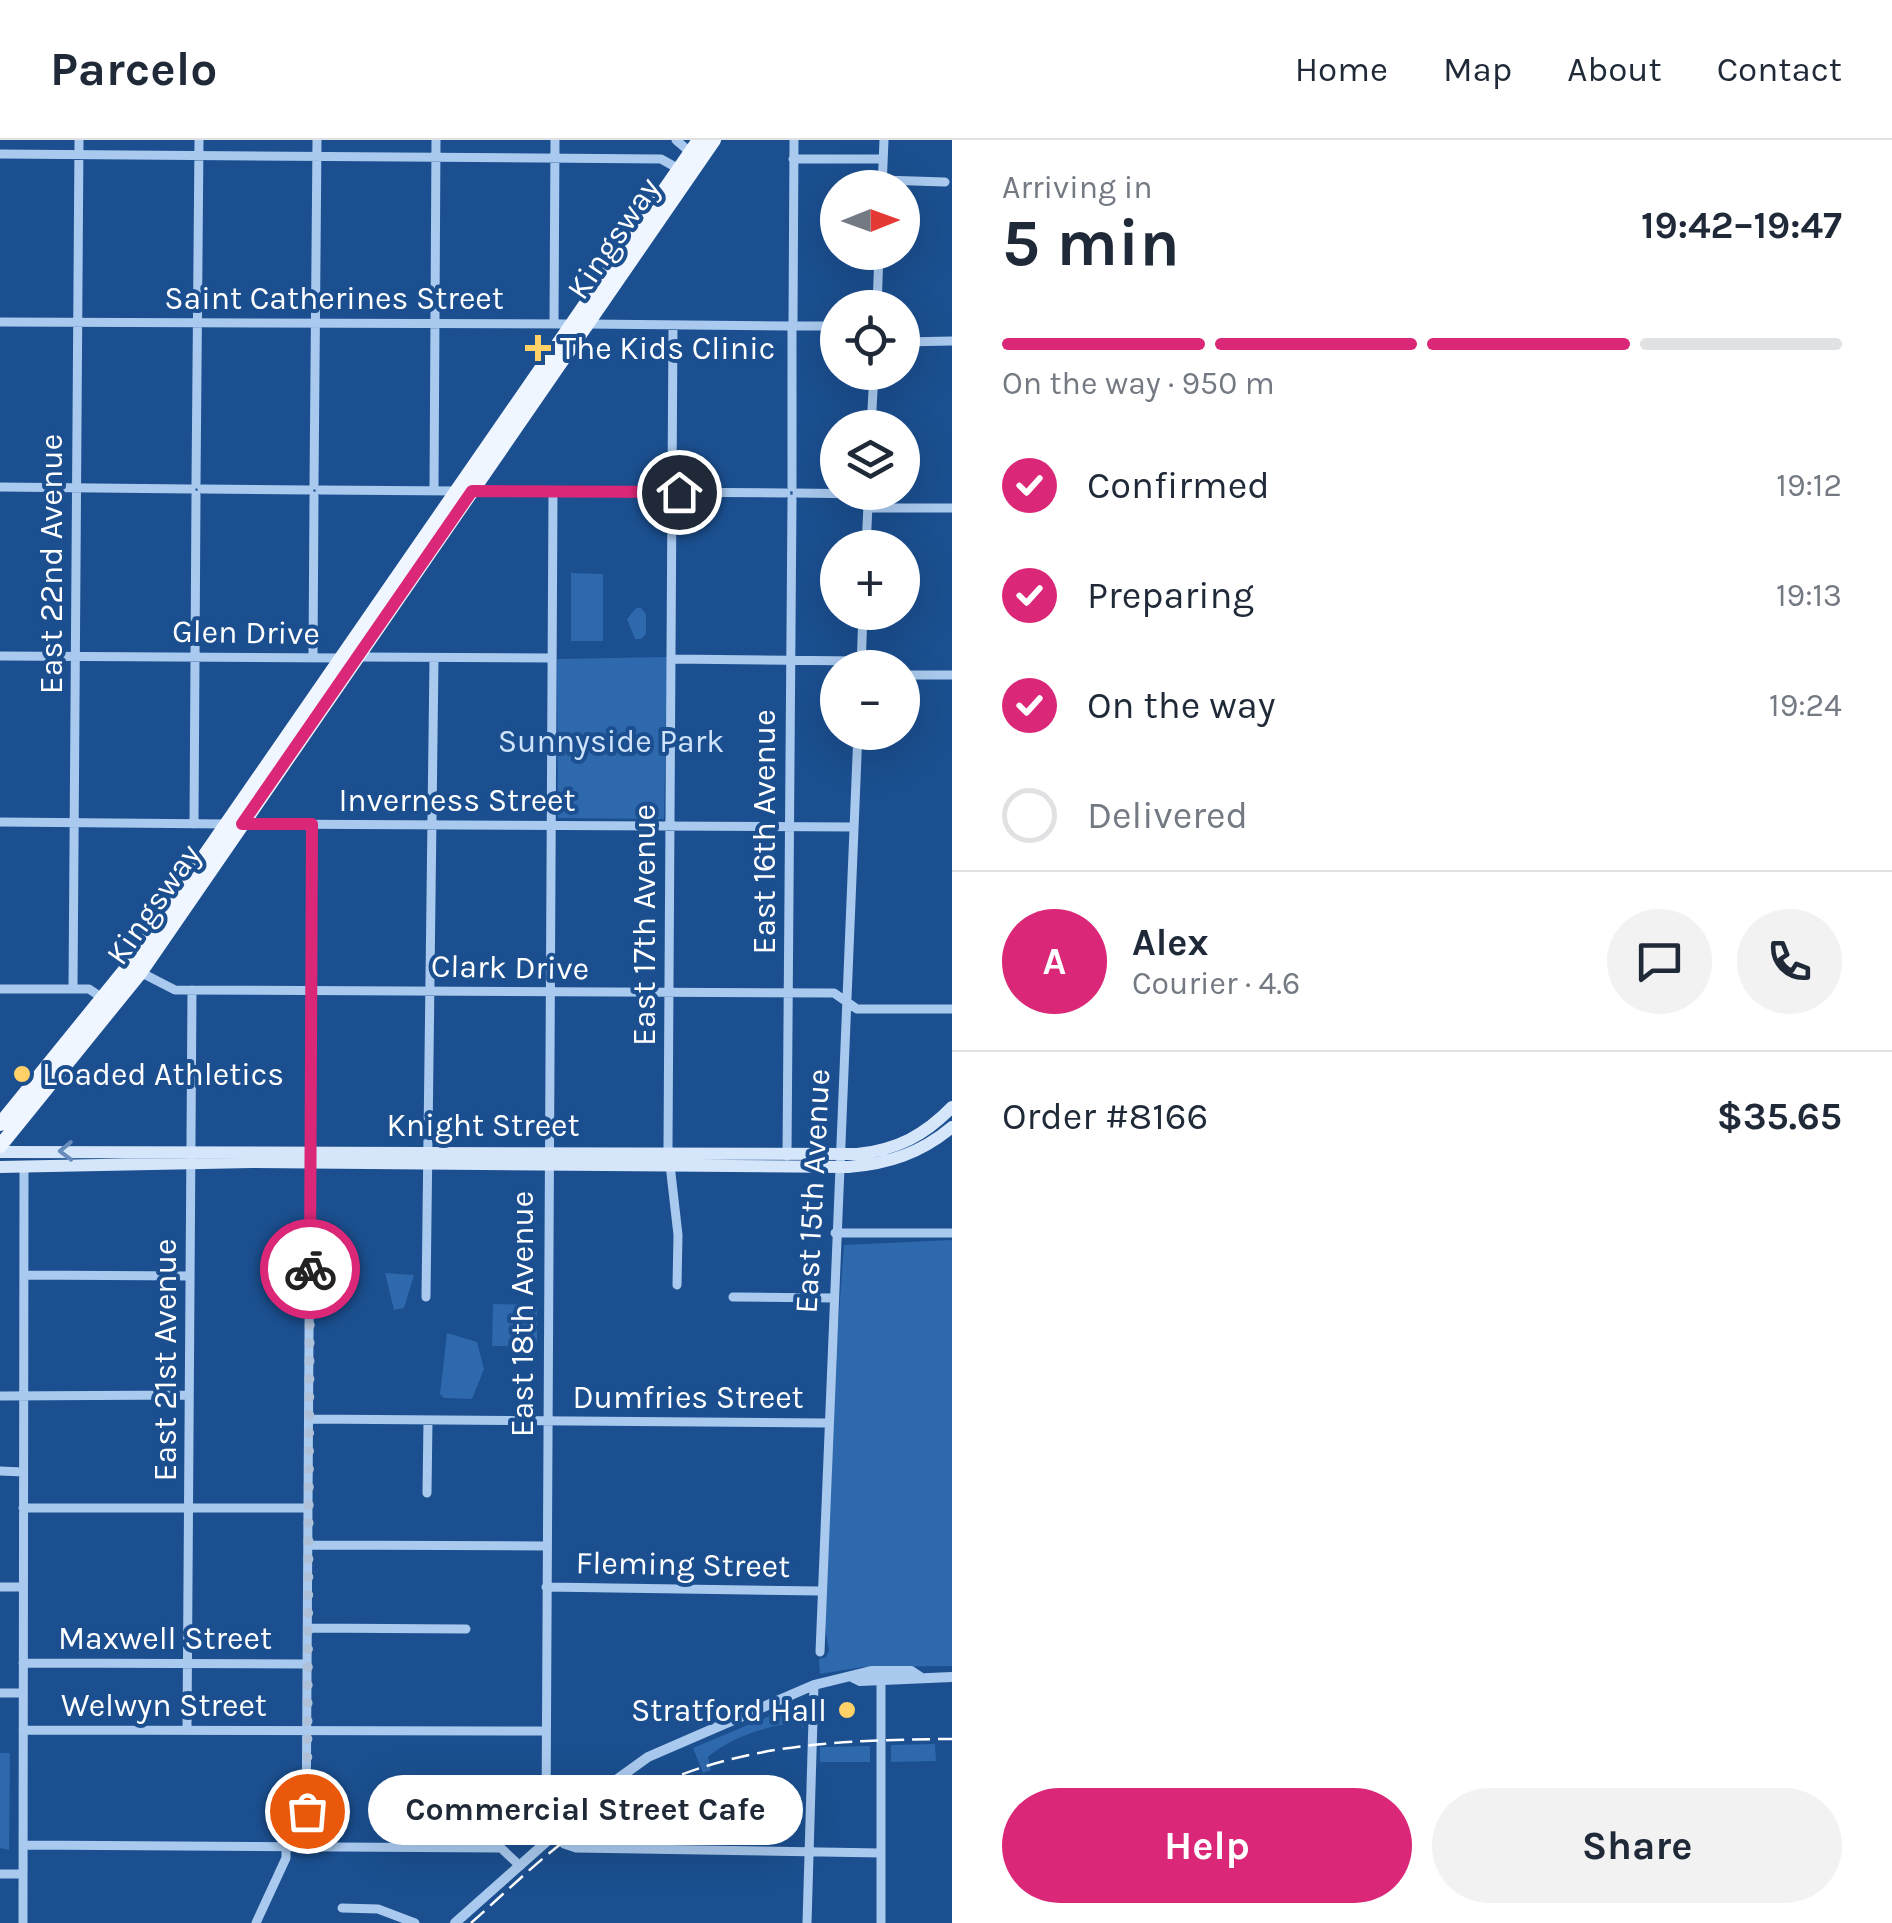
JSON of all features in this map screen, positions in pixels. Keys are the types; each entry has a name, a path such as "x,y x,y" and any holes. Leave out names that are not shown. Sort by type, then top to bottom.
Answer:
{"main road":[{"name":"Kingsway","path":"135,969 226,824 340,658 714,140"},
{"name":"Kingsway","path":"580,324 694,146"},
{"name":"Kingsway","path":"0,1149 242,824 358,657 464,491"},
{"name":"Kingsway","path":"0,1124 109,1003"},
{"name":"Knight Street","path":"838,1160 906,1142 928,1130 952,1107"},
{"name":"Knight Street","path":"0,1149 191,1156 894,1160 923,1147 952,1126"},
{"name":"Knight Street","path":"0,1166 191,1156"}],"street":[{"name":"East 22nd Avenue","path":"74,989 79,140"},
{"path":"194,824 198,140"},
{"path":"313,658 317,140"},
{"path":"434,491 436,140"},
{"path":"554,324 555,140"},
{"path":"676,140 694,146"},
{"name":"East 16th Avenue","path":"786,1159 794,140"},
{"path":"883,170 884,140"},
{"path":"0,154 660,158 679,169"},
{"path":"794,159 883,160"},
{"path":"920,183 946,182"},
{"name":"Saint Catherines Street","path":"0,322 820,326"},
{"name":"East 17th Avenue","path":"674,325 669,994 670,1158 678,1235 677,1285"},
{"path":"920,342 952,341"},
{"path":"0,487 820,493"},
{"name":"East 18th Avenue","path":"553,492 544,1732 545,1814 557,1834"},
{"path":"920,508 952,508"},
{"name":"Glen Drive","path":"0,656 552,658"},
{"path":"426,1297 434,658"},
{"path":"671,659 820,662"},
{"path":"920,675 952,675"},
{"name":"East 15th Avenue","path":"820,1652 857,750"},
{"name":"Inverness Street","path":"0,822 853,827"},
{"path":"306,1846 312,824"},
{"name":"Clark Drive","path":"135,969 165,988 192,990 834,994 857,1008 952,1009"},
{"path":"0,988 91,990 109,1003"},
{"name":"East 21st Avenue","path":"187,1730 192,990"},
{"path":"23,1923 24,1167"},
{"path":"835,1234 952,1233"},
{"path":"24,1276 190,1276"},
{"path":"733,1297 832,1298"},
{"path":"0,1396 189,1395"},
{"name":"Dumfries Street","path":"309,1419 827,1424"},
{"path":"427,1493 428,1420"},
{"path":"0,1471 24,1472"},
{"path":"24,1508 308,1508"},
{"name":"Fleming Street","path":"308,1545 546,1546"},
{"path":"0,1587 23,1587"},
{"name":"Fleming Street","path":"546,1587 820,1591"},
{"path":"308,1628 466,1629"},
{"name":"Maxwell Street","path":"23,1662 307,1664"},
{"path":"455,1923 616,1780 648,1757 814,1684 860,1672 890,1670 910,1671 920,1677"},
{"path":"852,1677 860,1682 952,1677"},
{"path":"881,1681 881,1923"},
{"path":"807,1923 814,1684"},
{"name":"Welwyn Street","path":"0,1693 23,1693"},
{"name":"Welwyn Street","path":"23,1730 544,1732"},
{"path":"557,1834 569,1846 599,1850 881,1854"},
{"path":"23,1845 500,1848 520,1866"},
{"path":"256,1923 286,1858 286,1846"},
{"path":"0,1874 23,1874"},
{"path":"342,1908 378,1908 415,1923"}],"green space":[{"path":"571,573 603,574 603,641 571,641"},
{"path":"636,608 646,614 646,634 641,639 635,639 627,619"},
{"name":"Sunnyside Park","path":"667,657 664,819 558,818 557,659"},
{"path":"952,1240 952,1666 863,1667 820,1674 819,1659 826,1657 829,1650 825,1628 832,1409 844,1245"},
{"path":"385,1273 414,1275 404,1308 394,1310"},
{"path":"493,1304 537,1305 537,1346 492,1346"},
{"path":"447,1333 477,1342 484,1369 472,1399 444,1398 440,1394"},
{"path":"803,1702 803,1729 801,1722 740,1737 708,1757 711,1770 703,1773 693,1748"},
{"path":"935,1744 936,1761 891,1762 891,1745"},
{"path":"870,1746 870,1762 820,1762 820,1747"},
{"path":"0,1753 10,1753 9,1850 0,1848"}],"railway":[{"path":"471,1923 575,1833 619,1804 664,1782 709,1765 802,1746 952,1739"}],"way so far":[{"path":"307,1811 310,1269"}],"place":[{"name":"The Kids Clinic","path":"538,348"},
{"name":"Loaded Athletics","path":"22,1074"},
{"name":"Stratford Hall","path":"847,1710"},
{"name":"Commercial Street Cafe","path":"307,1811"}],"route":[{"path":"310,1269 312,824 242,824 472,491 679,492"}]}
